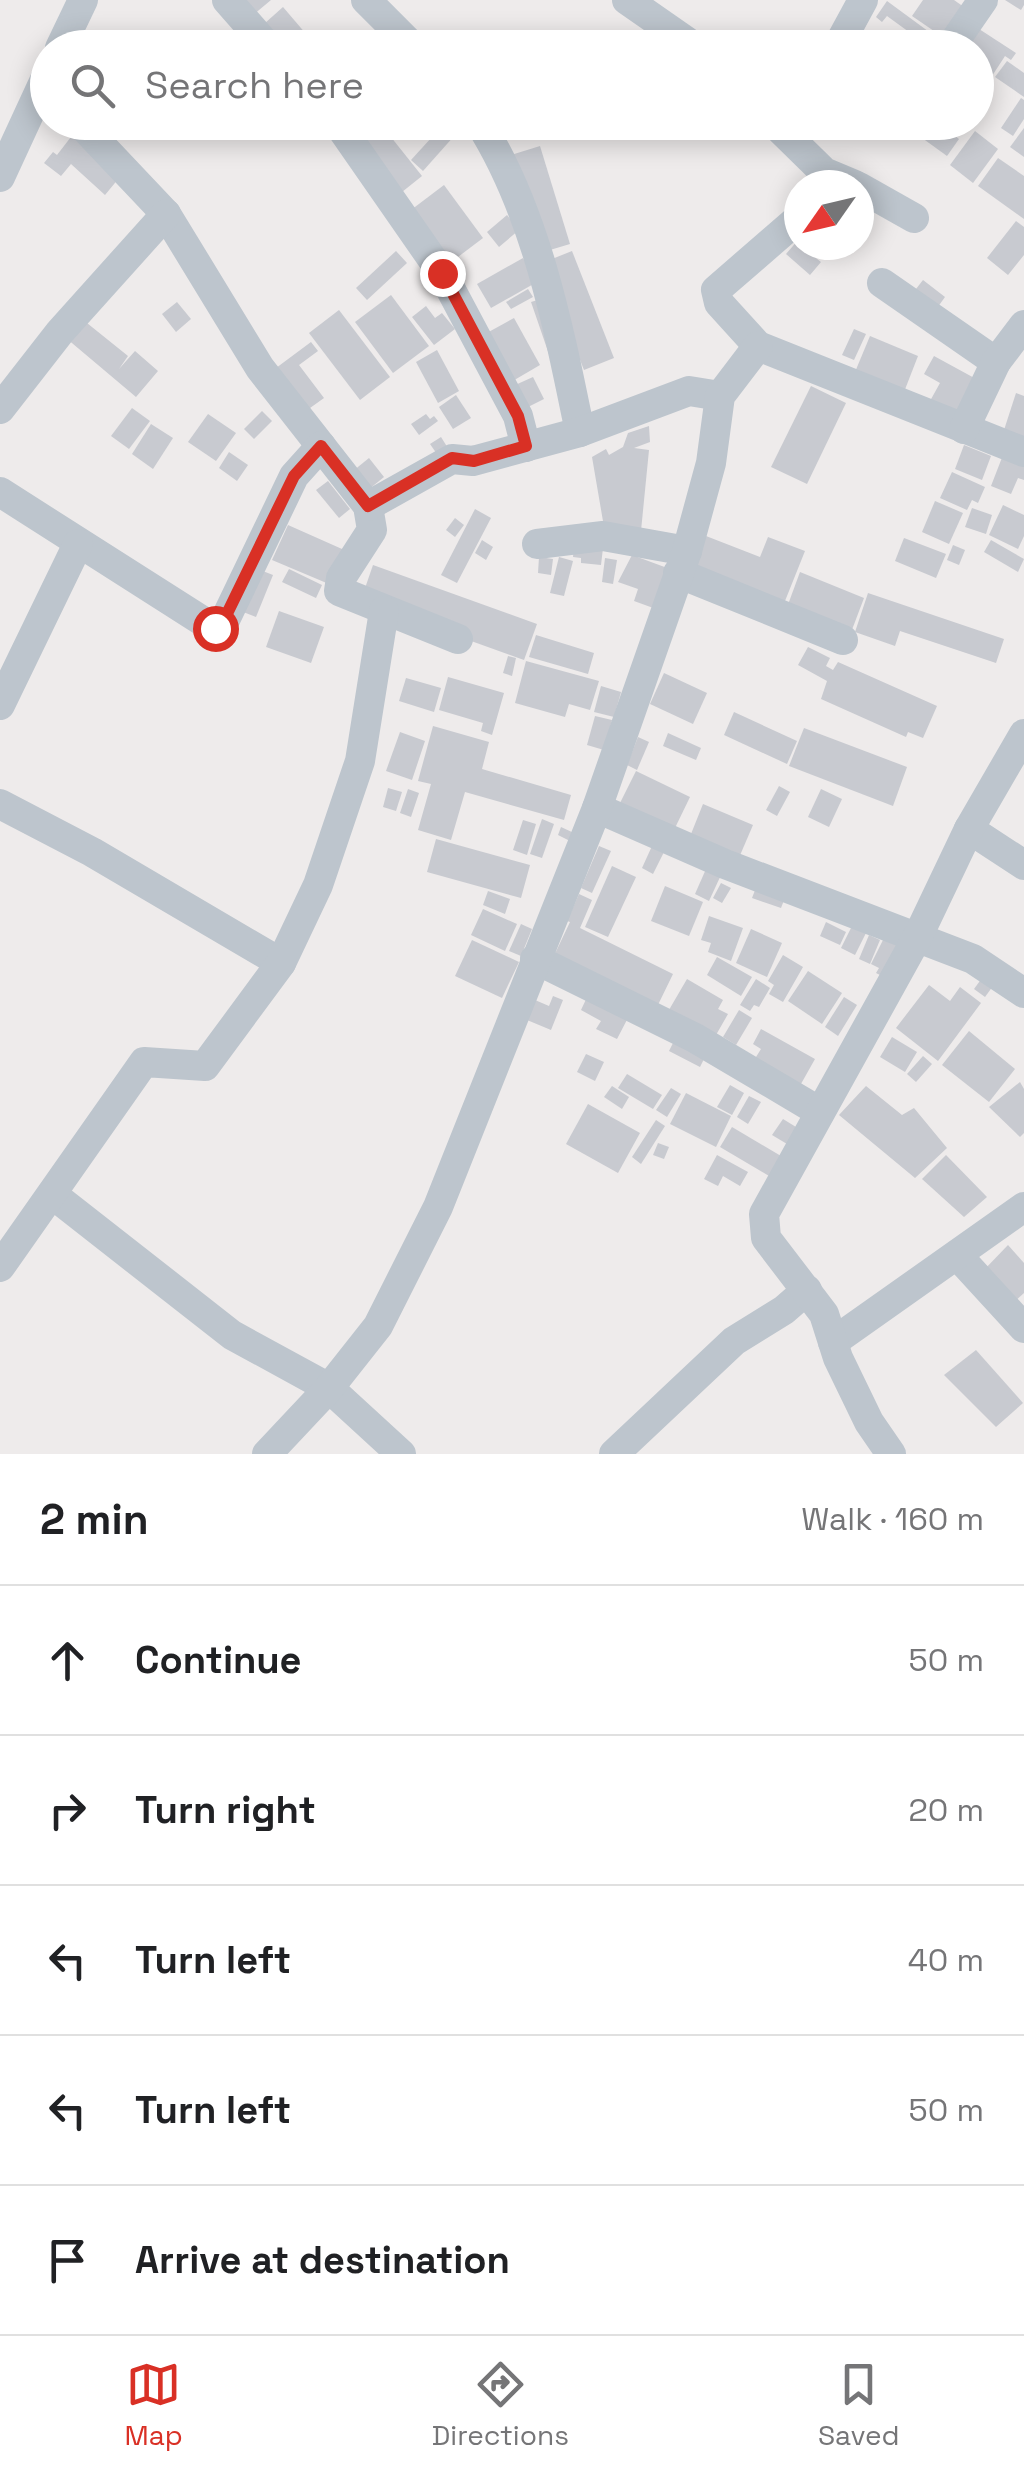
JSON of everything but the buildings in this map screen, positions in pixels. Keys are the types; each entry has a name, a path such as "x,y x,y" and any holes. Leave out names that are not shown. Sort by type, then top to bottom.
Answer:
{"street":[{"path":"69,30 83,0"},
{"path":"227,0 253,30"},
{"path":"366,0 396,30"},
{"path":"628,0 670,30"},
{"path":"847,30 863,0"},
{"path":"962,30 983,0"},
{"path":"0,177 30,115"},
{"path":"97,140 166,214 260,368 368,506 372,530 341,578 339,591 458,639"},
{"path":"350,140 442,273 518,416 526,446"},
{"path":"490,140 502,158 526,224 561,338 580,432"},
{"path":"796,140 822,170"},
{"path":"874,197 914,218"},
{"path":"0,410 60,332 166,214"},
{"path":"784,231 716,290 719,303 758,346 1024,452"},
{"path":"882,283 996,362"},
{"path":"964,429 996,362 1024,325"},
{"path":"267,1454 329,1388 378,1326 438,1208 596,808 683,562 711,463 720,396 758,346"},
{"path":"368,506 452,458 474,461 580,432 689,392 720,396"},
{"path":"0,492 215,628 222,624 294,476 321,446"},
{"path":"537,544 603,536 683,562 844,640"},
{"path":"0,705 78,544"},
{"path":"0,1267 144,1062 205,1066 281,963 318,885 360,760 384,611"},
{"path":"892,1454 869,1422 824,1314 766,1238 764,1214 918,936 969,828 1024,734"},
{"path":"0,804 92,852 281,963"},
{"path":"596,808 725,864 973,959 1024,993"},
{"path":"969,828 1024,864"},
{"path":"534,959 695,1038 820,1112"},
{"path":"52,1194 232,1335 329,1388 401,1454"},
{"path":"833,1342 1024,1207"},
{"path":"957,1256 1024,1328"},
{"path":"614,1454 734,1341 784,1310 807,1290"}],"route":[{"path":"215,628 222,624 294,476 321,446 368,506 452,458 474,461 526,446 518,416 442,273"}]}
